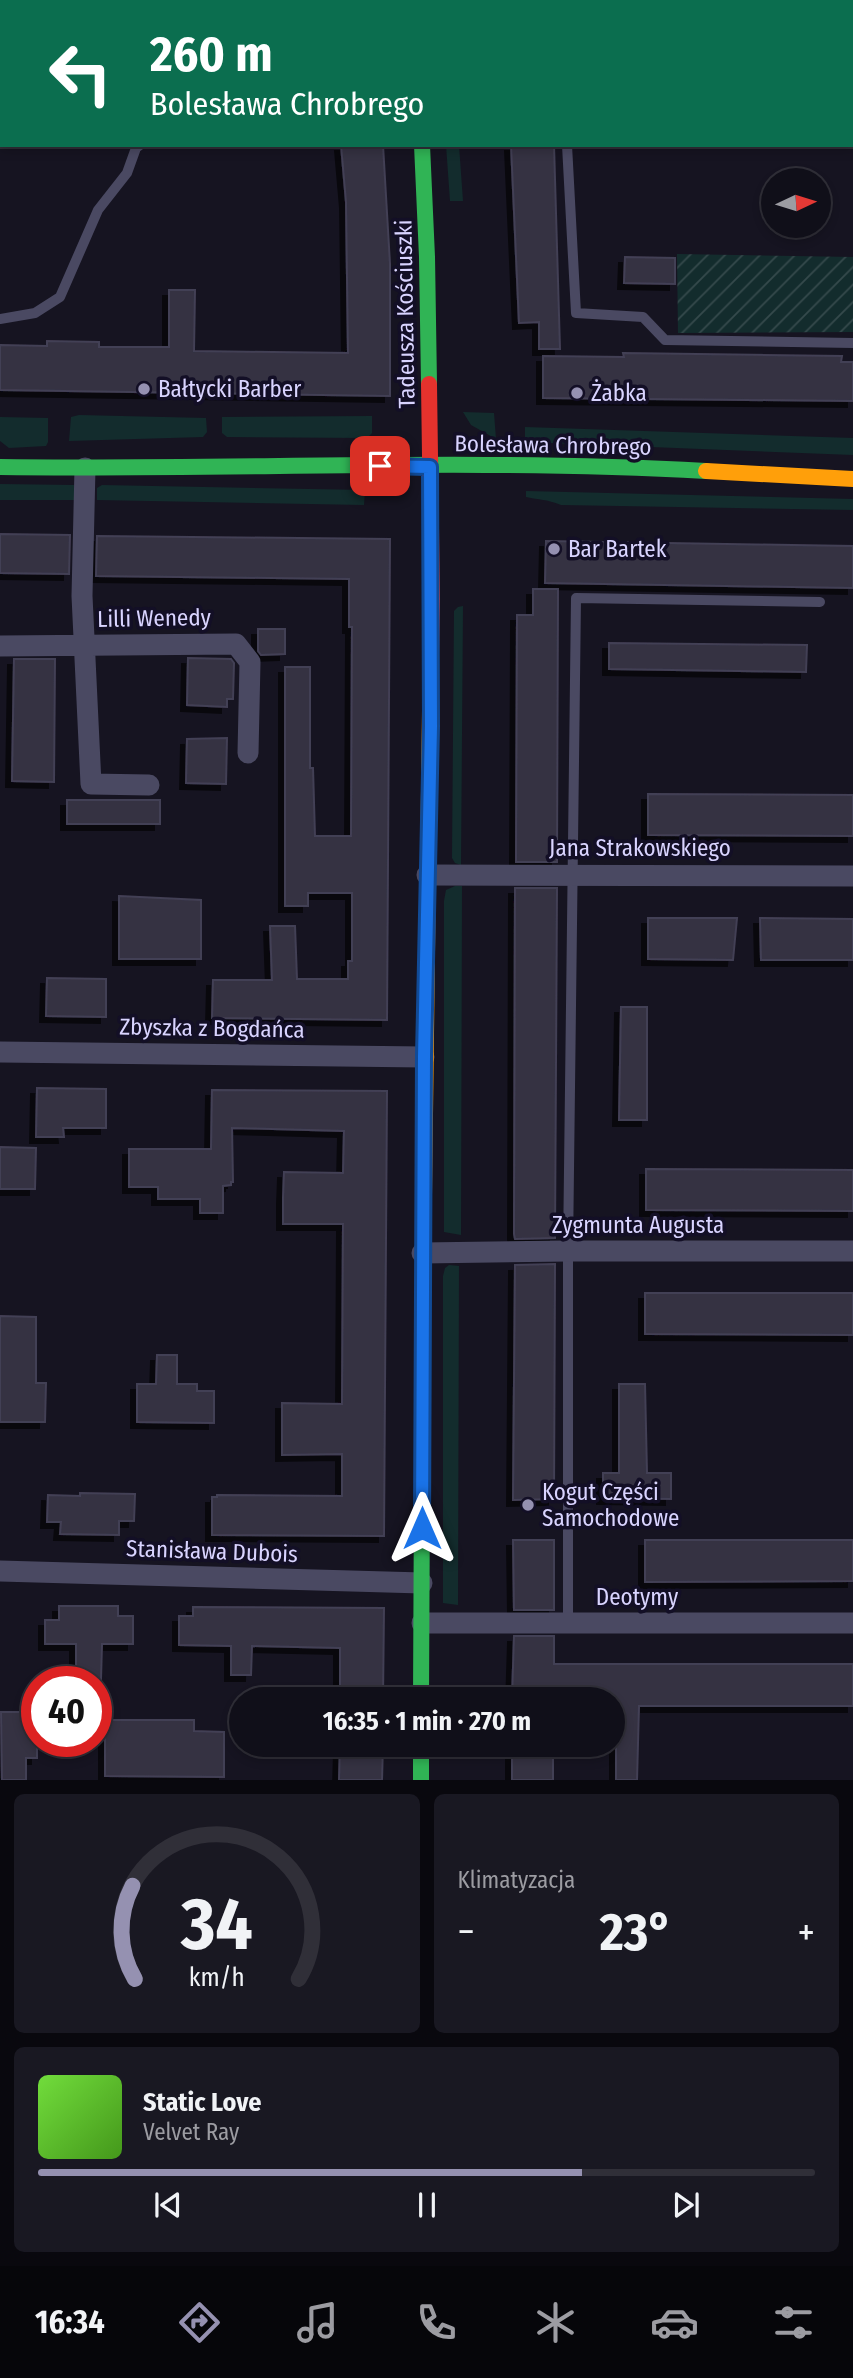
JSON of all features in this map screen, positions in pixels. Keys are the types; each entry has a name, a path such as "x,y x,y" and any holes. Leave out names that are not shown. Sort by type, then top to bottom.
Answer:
{"street":[{"name":"Tadeusza Kościuszki","path":"421,1687 424,1057 431,726 427,257 422,147"},
{"name":"Bolesława Chrobrego","path":"0,467 235,465 687,470 853,479"},
{"path":"85,468 84,645 90,784 149,785"},
{"name":"Lilli Wenedy","path":"0,646 236,643 250,662 248,753"},
{"name":"Jana Strakowskiego","path":"427,875 853,876"},
{"name":"Zbyszka z Bogdańca","path":"0,1052 424,1057"},
{"name":"Zygmunta Augusta","path":"422,1253 853,1251"},
{"name":"Stanisława Dubois","path":"0,1571 422,1583"},
{"name":"Deotymy","path":"422,1623 853,1623"},
{"path":"421,1757 421,1780"}],"lane":[{"path":"0,320 35,313 60,297 98,210 127,173 137,147"},
{"path":"567,147 576,313 643,317 665,340 853,343"},
{"path":"568,1623 568,1251 576,598 820,602"}],"green space":[{"path":"446,147 459,147 463,201 450,201"},
{"path":"677,254 853,257 853,332 678,333"},
{"path":"463,412 494,413 496,439 471,425"},
{"path":"372,416 372,433 367,438 227,437 222,433 222,417"},
{"path":"0,417 48,418 46,446 9,448 0,441"},
{"path":"71,417 206,418 207,432 203,437 69,441"},
{"path":"525,427 853,438 853,455 525,442"},
{"path":"0,484 74,485 77,500 0,500"},
{"path":"102,485 365,490 364,505 97,500 97,488"},
{"path":"526,491 853,499 853,510 561,505 526,497"},
{"path":"463,606 461,865 455,863 452,858 454,611"},
{"path":"462,886 461,1235 444,1232 444,901 446,890"},
{"path":"449,1265 459,1266 458,1605 443,1603 443,1276"}],"building":[{"path":"341,147 383,147 390,264 390,396 0,390 0,345 47,346 47,341 99,342 99,347 169,347 169,290 195,290 194,351 348,353 346,202"},
{"path":"511,147 554,147 560,349 539,349 539,322 519,323"},
{"path":"625,257 675,258 675,284 624,283"},
{"path":"623,353 842,356 841,362 853,362 853,401 543,398 543,356 624,357"},
{"path":"0,534 70,535 69,574 0,573"},
{"path":"97,536 390,539 387,1020 212,1018 213,980 272,980 270,926 295,926 297,979 348,979 348,961 352,961 352,893 308,893 308,906 285,906 285,667 310,667 310,768 313,768 315,836 351,836 352,627 349,627 349,579 96,576"},
{"path":"546,541 853,546 853,588 545,583"},
{"path":"533,589 558,589 557,862 516,862 517,615 533,615"},
{"path":"258,629 285,629 285,654 261,655 258,651"},
{"path":"609,643 807,645 806,672 609,669"},
{"path":"188,658 231,659 234,663 233,699 227,699 227,707 187,705"},
{"path":"14,659 55,659 54,782 12,781"},
{"path":"227,738 226,784 186,783 187,739"},
{"path":"648,794 853,795 853,836 648,835"},
{"path":"67,800 160,800 160,824 67,824"},
{"path":"515,888 557,888 555,1238 515,1239 514,1234"},
{"path":"119,896 201,900 201,959 119,959"},
{"path":"648,918 737,918 733,960 648,959"},
{"path":"760,918 853,919 853,960 761,960"},
{"path":"47,978 106,979 106,1017 46,1016"},
{"path":"621,1007 647,1007 647,1120 619,1120"},
{"path":"37,1088 106,1089 106,1128 63,1128 64,1137 36,1137"},
{"path":"212,1090 387,1091 384,1536 212,1535 212,1497 217,1495 342,1496 342,1454 282,1455 282,1403 342,1404 343,1224 283,1224 283,1198 284,1172 343,1173 344,1131 232,1128 233,1182 223,1186 223,1213 200,1213 200,1199 158,1199 158,1187 129,1187 129,1149 211,1149"},
{"path":"0,1147 36,1148 35,1189 0,1189"},
{"path":"646,1169 853,1170 853,1211 646,1210"},
{"path":"555,1264 554,1499 513,1500 515,1265"},
{"path":"645,1293 853,1293 853,1335 645,1334"},
{"path":"0,1316 36,1317 36,1383 46,1383 45,1422 0,1422"},
{"path":"157,1355 177,1355 177,1384 197,1384 197,1391 214,1391 214,1423 137,1422 137,1384 156,1384"},
{"path":"619,1384 645,1384 647,1473 671,1473 671,1499 603,1498 603,1473 619,1473"},
{"path":"80,1493 135,1494 134,1521 119,1521 119,1535 60,1534 61,1522 47,1522 48,1495 80,1496"},
{"path":"513,1540 554,1540 554,1610 514,1610"},
{"path":"645,1540 853,1540 853,1581 645,1582"},
{"path":"59,1606 118,1606 118,1616 133,1616 133,1644 102,1644 101,1666 76,1666 76,1644 45,1644 45,1620 59,1620"},
{"path":"193,1607 384,1608 383,1687 340,1687 340,1648 252,1646 251,1675 231,1675 231,1646 179,1645 179,1616 193,1616"},
{"path":"514,1636 554,1636 554,1664 853,1664 853,1706 639,1706 637,1780 616,1780 616,1757 625,1757 625,1687 512,1687"},
{"path":"1,1712 21,1712 21,1757 37,1758 26,1758 26,1780 2,1780"},
{"path":"112,1720 194,1720 194,1731 224,1732 224,1777 105,1776 105,1757 112,1757"},
{"path":"340,1757 383,1757 382,1780 339,1780"},
{"path":"512,1757 553,1757 553,1780 512,1780"}],"traffic: fast":[{"path":"422,147 429,384"},
{"path":"0,467 530,465 706,471"},
{"path":"421,1687 423,1276"},
{"path":"421,1757 421,1780"}],"traffic: slow":[{"path":"706,471 853,479"},
{"path":"423,1276 430,710"}],"traffic: jam":[{"path":"429,384 432,599 430,710"}],"place":[{"name":"Bałtycki Barber","path":"144,389"},
{"name":"Żabka","path":"577,393"},
{"name":"Bar Bartek","path":"554,549"},
{"name":"Kogut Części Samochodowe","path":"528,1505"}],"route":[{"path":"380,466 430,467 431,726 424,1057 422,1528"}]}
